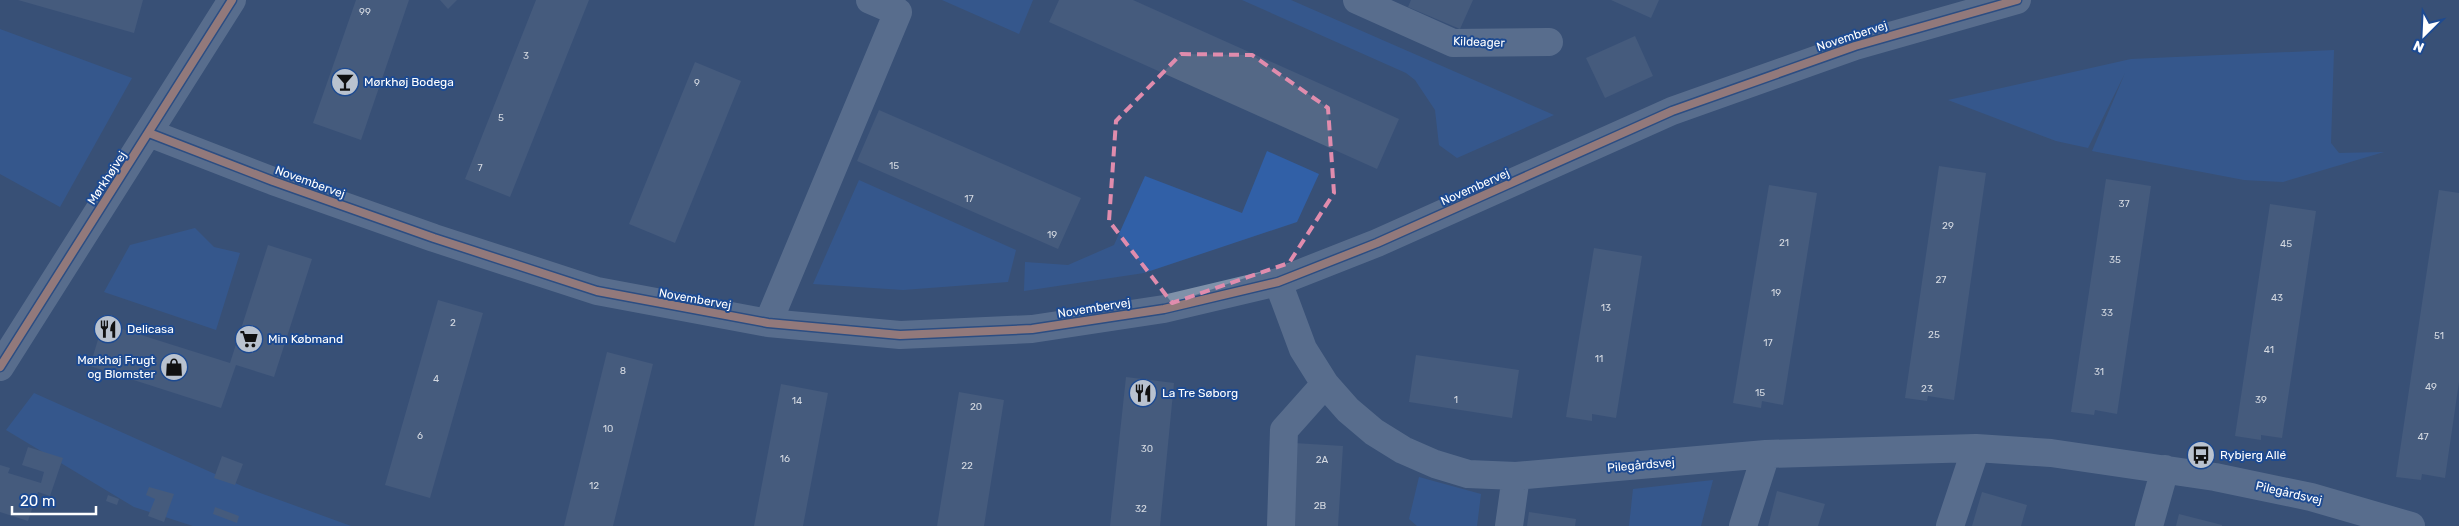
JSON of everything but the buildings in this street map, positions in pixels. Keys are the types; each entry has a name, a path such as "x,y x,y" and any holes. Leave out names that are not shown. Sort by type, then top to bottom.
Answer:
{"street":[{"name":"Mørkhøjvej","path":"0,367 232,0"},
{"path":"768,323 898,12 870,0"},
{"name":"Kildeager","path":"1357,0 1453,43 1550,42"},
{"name":"Novembervej","path":"149,133 272,181 434,238 597,291 768,323 900,335 1032,330 1164,309 1278,282 1377,243 1672,111 1855,46 2017,0"},
{"name":"Pilegårdsvej","path":"1278,282 1302,349 1325,384 1348,410 1374,432 1403,450 1435,464 1468,474 1516,476 1766,454 1976,448 2051,453 2165,469 2311,497 2411,526"},
{"path":"1281,526 1284,430 1325,384"},
{"path":"1950,526 1976,448"},
{"path":"1743,526 1766,454"},
{"path":"2149,526 2165,469"},
{"path":"1509,526 1516,476"},
{"path":"2311,497 2328,508 2339,526"}],"highlighted area":[{"path":"1181,54 1252,55 1328,108 1334,193 1289,263 1172,303 1109,221 1116,121"}],"shaded area":[{"path":"942,0 1033,0 1019,34"},
{"path":"1242,0 1291,0 1554,115 1457,158 1439,145 1435,110 1415,80 1406,73"},
{"path":"0,29 132,78 60,207 0,174"},
{"path":"2334,50 2331,143 2339,153 2384,152 2283,182 2244,180 2092,151 2125,73 2088,148 2056,141 1948,100 2131,59"},
{"path":"1267,151 1319,174 1297,222 1144,273 1024,291 1025,262 1068,265 1114,245 1145,176 1242,213"},
{"path":"859,180 1016,250 1008,282 903,290 813,284"},
{"path":"195,228 214,247 240,253 216,330 104,292 130,245"},
{"path":"34,393 244,487 351,526 193,526 134,507 6,430"},
{"path":"1419,477 1481,494 1477,526 1417,526 1409,519"},
{"path":"1713,480 1701,526 1629,526 1633,489"}],"cycle path":[{"path":"0,367 232,0"},
{"path":"149,133 273,181 434,238 597,291 768,323 900,335 1032,329 1164,309 1278,282 1377,243 1672,111 1855,46 2017,0"}],"place":[{"name":"Mørkhøj Bodega","path":"345,82"},
{"name":"Delicasa","path":"108,329"},
{"name":"Min Købmand","path":"249,339"},
{"name":"Mørkhøj Frugt og Blomster","path":"174,367"},
{"name":"La Tre Søborg","path":"1143,393"},
{"name":"Rybjerg Allé","path":"2201,455"}]}
